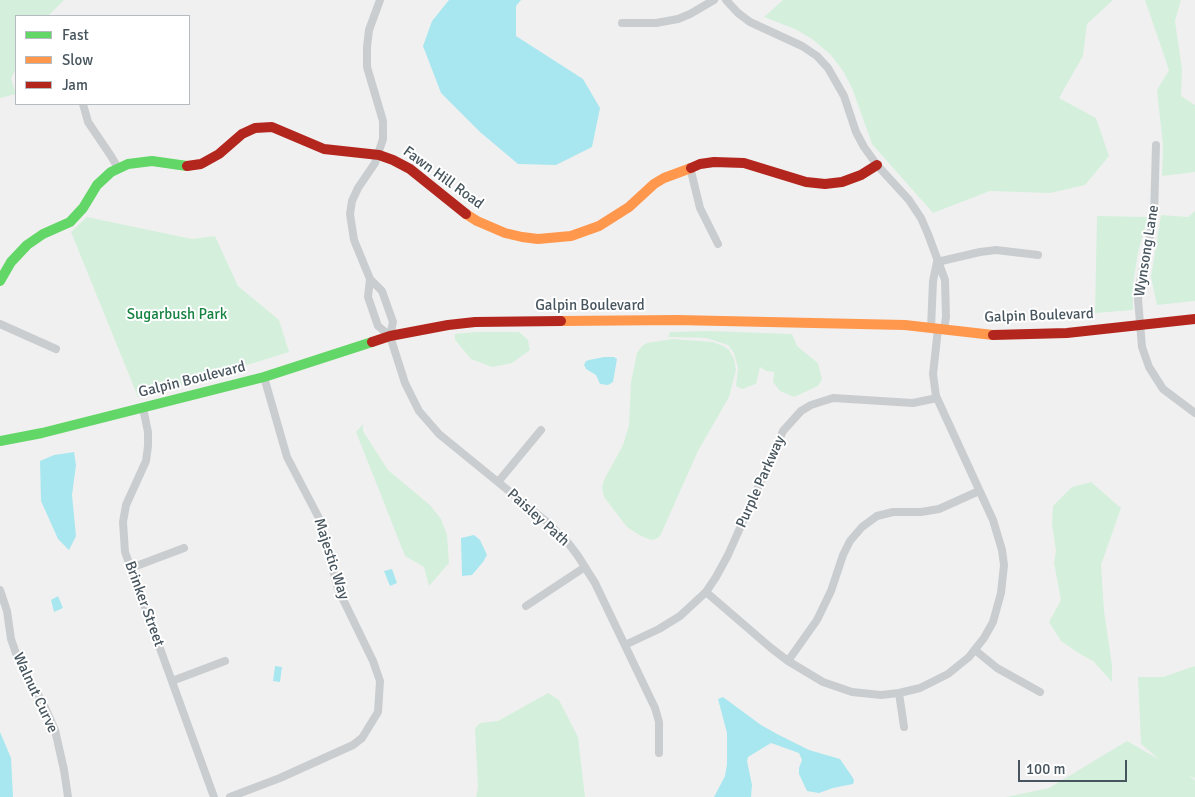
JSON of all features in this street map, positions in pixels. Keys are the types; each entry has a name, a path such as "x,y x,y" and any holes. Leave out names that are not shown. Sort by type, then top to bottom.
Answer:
{"street":[{"path":"370,279 368,297 373,312 378,326 390,336 393,322 382,291 370,279 354,240 350,214 352,201 378,155 383,140 383,121 368,67 367,47 369,30 380,0"},
{"path":"622,23 678,19 714,0"},
{"path":"726,0 750,22 802,46 822,62 837,82 864,148 909,200 921,218 928,234 945,280 946,317 937,329"},
{"path":"83,105 88,122 118,168"},
{"name":"Fawn Hill Road","path":"0,281 20,252 39,236 70,222 83,208 97,185 111,172 118,168 152,161 183,166 202,164 219,154 242,134 254,128 272,127 324,149 378,155 393,160 410,169 459,210 477,221 505,233 538,239 571,236 599,226 629,207 654,184 675,172 690,167 714,162 744,163 806,182 825,184 842,182 877,165"},
{"name":"Wynsong Lane","path":"1156,145 1155,207 1140,282 1138,299 1140,326 1144,352 1155,379 1171,397 1195,413"},
{"path":"690,167 700,208 718,244"},
{"path":"937,262 996,250 1038,255"},
{"path":"706,592 788,661 823,682 839,688 868,694 899,693 920,688 942,678 954,670 975,650 984,638 993,622 1000,601 1003,579 1002,550 979,491 937,398 933,374 937,329 933,282 937,262"},
{"name":"Galpin Boulevard","path":"0,442 264,377 390,336 439,326 474,322 791,322 905,325 992,335 1067,333 1195,320"},
{"path":"0,324 56,349"},
{"name":"Paisley Path","path":"390,336 405,383 419,411 429,424 450,444 558,532 569,544 585,568 625,646 657,715 659,722 659,753"},
{"name":"Majestic Way","path":"230,797 280,778 353,746 362,738 378,712 380,681 373,661 338,589 320,520 286,457 264,377"},
{"name":"Purple Parkway","path":"625,646 676,619 706,592 728,555 784,431 801,411 811,405 833,398 913,403 937,398"},
{"name":"Brinker Street","path":"143,408 148,432 146,461 126,505 122,522 126,552 214,797"},
{"path":"498,482 541,430"},
{"path":"788,661 824,608 843,555 850,541 870,515 939,509 979,491"},
{"path":"131,568 184,548"},
{"path":"526,606 585,568"},
{"name":"Walnut Curve","path":"0,590 17,656 24,672 44,705 54,730 64,770 68,797"},
{"path":"975,650 997,668 1040,692"},
{"path":"172,681 225,661"},
{"path":"899,693 904,727"}],"green space":[{"path":"0,0 64,0 49,15 15,15 15,71 11,78 15,94 0,98"},
{"path":"783,0 1113,0 1087,24 1083,56 1059,98 1096,118 1109,156 1085,185 1050,193 990,191 933,213 872,144 852,88 843,71 831,55 812,39 795,29 764,17"},
{"path":"1145,0 1181,0 1175,21 1182,69 1181,96 1195,105 1195,172 1162,176 1163,146 1157,90 1169,70"},
{"path":"1195,211 1195,301 1157,305 1151,277 1161,215 1188,217"},
{"path":"1097,216 1148,217 1138,252 1133,285 1133,310 1095,313"},
{"name":"Sugarbush Park","path":"87,217 192,239 215,236 238,286 279,320 289,352 138,397 71,232"},
{"path":"709,331 792,334 797,346 818,363 822,379 818,386 794,397 780,391 773,382 774,372 766,371 760,367 756,384 742,389 736,386 738,368 734,353 728,345 706,338 668,337 670,332"},
{"path":"519,332 528,340 530,350 512,363 492,367 471,359 455,340 455,334"},
{"path":"672,339 713,342 723,346 729,350 734,359 736,370 729,397 698,451 661,534 658,538 651,540 627,527 604,497 602,488 604,480 623,445 629,425 631,382 637,353 647,343"},
{"path":"363,424 363,431 388,470 430,505 441,519 447,535 449,563 429,586 424,567 405,556 356,432"},
{"path":"1091,482 1121,508 1101,565 1104,611 1112,665 1112,682 1093,661 1061,641 1049,622 1061,600 1054,563 1056,551 1052,524 1053,506 1072,487"},
{"path":"1195,666 1195,778 1189,776 1195,780 1195,797 1006,797 1049,788 1127,741 1160,760 1141,744 1138,677 1163,677"},
{"path":"548,693 559,700 578,737 585,797 476,797 478,788 475,728 480,723 498,721"}],"water":[{"path":"449,0 521,0 516,6 516,36 583,79 600,108 592,147 556,165 518,164 480,132 441,93 423,46 432,21"},
{"path":"614,357 617,359 613,382 608,385 600,384 596,375 586,369 584,365 586,361"},
{"path":"74,452 76,465 72,495 76,536 69,550 58,539 41,501 40,461 54,455"},
{"path":"474,535 480,540 487,555 472,575 462,576 461,538"},
{"path":"392,569 397,583 390,586 384,571"},
{"path":"58,596 63,608 54,612 51,600"},
{"path":"275,666 282,667 280,682 273,681"},
{"path":"723,697 761,725 777,734 809,750 840,759 853,778 853,784 819,793 807,791 799,774 802,760 799,753 771,743 748,757 747,761 752,785 751,797 714,797 725,776 727,764 727,733 718,699"},
{"path":"0,732 11,758 13,797 0,797"}],"traffic: fast":[{"path":"0,281 11,262 27,245 43,234 70,222 83,208 97,185 111,172 128,164 152,161 187,166"},
{"path":"0,441 42,433 264,377 372,342"}],"traffic: slow":[{"path":"466,214 505,233 522,237 538,239 571,236 599,226 629,207 654,184 664,178 691,168"},
{"path":"561,321 677,320 905,325 993,335"}],"traffic: jam":[{"path":"187,166 201,164 219,154 242,134 255,128 272,127 324,149 379,155 393,160 410,169 466,214"},
{"path":"691,168 700,164 714,162 744,163 806,182 825,184 842,182 861,175 877,165"},
{"path":"993,335 1067,333 1195,319"},
{"path":"372,342 390,336 448,325 475,322 561,321"}]}
